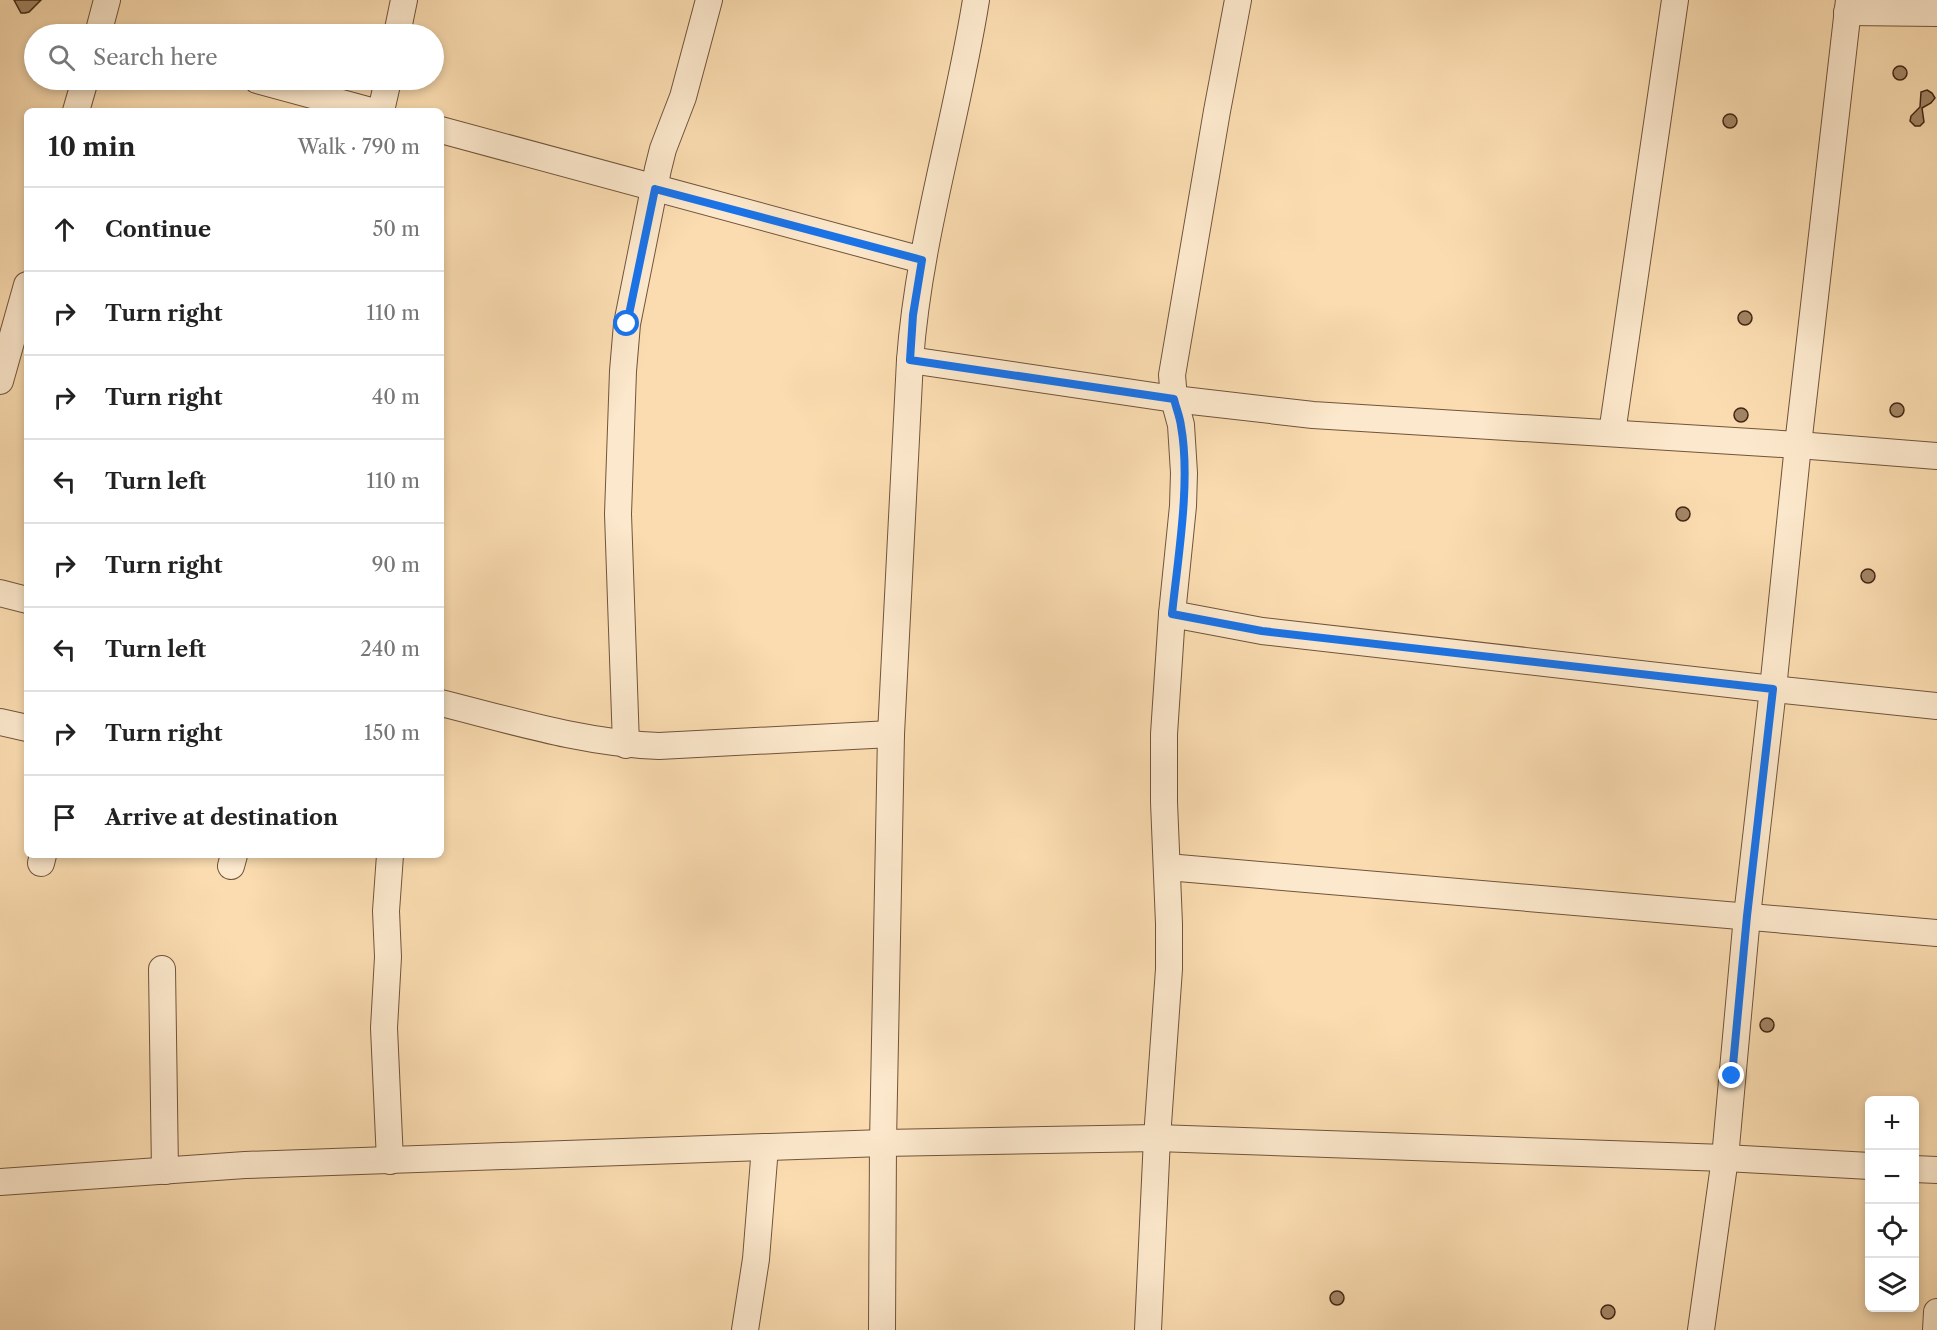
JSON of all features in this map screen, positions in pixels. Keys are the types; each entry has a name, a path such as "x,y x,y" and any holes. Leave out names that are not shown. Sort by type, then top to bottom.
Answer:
{"street":[{"path":"101,24 107,0"},
{"path":"399,24 404,0"},
{"path":"626,745 618,514 627,324 663,149 683,97 709,0"},
{"path":"882,1330 883,1143 891,734 913,315 922,260 954,118 976,0"},
{"path":"1148,1330 1157,1138 1169,969 1164,734 1184,473 1181,425 1174,399 1172,375 1216,111 1238,0"},
{"path":"1612,433 1675,0"},
{"path":"1701,1330 1725,1158 1747,916 1848,6 1937,13"},
{"path":"77,108 82,90"},
{"path":"294,90 360,108"},
{"path":"382,108 386,90"},
{"path":"444,131 922,260"},
{"path":"0,381 24,296"},
{"path":"910,360 1174,399 1313,415 1798,445 1937,456"},
{"path":"0,593 24,599"},
{"path":"1172,614 1262,631 1937,706"},
{"path":"444,704 565,734 626,745 658,746 891,734"},
{"path":"0,722 24,727"},
{"path":"390,858 386,911 388,957 384,1028 390,1161"},
{"path":"1167,867 1937,933"},
{"path":"162,969 165,1171"},
{"path":"0,1182 245,1166 883,1143 1157,1138 1725,1158 1865,1166"},
{"path":"745,1330 756,1259 765,1147"},
{"path":"1919,1168 1937,1170"},
{"path":"1936,1330 1937,1312"}],"building":[{"path":"14,0 41,0 29,12 21,13"},
{"path":"1897,66 1903,66 1907,73 1903,80 1897,80 1893,76 1893,70"},
{"path":"1927,90 1935,98 1922,108 1924,122 1920,126 1915,126 1910,121 1911,116 1920,107 1921,92"},
{"path":"1727,114 1733,114 1737,121 1733,128 1727,128 1723,124 1723,118"},
{"path":"1742,311 1748,311 1752,318 1748,325 1742,325 1738,321 1738,315"},
{"path":"1894,403 1900,403 1904,410 1900,417 1894,417 1890,413 1890,407"},
{"path":"1738,408 1744,408 1748,415 1744,422 1738,422 1734,418 1734,412"},
{"path":"1680,507 1686,507 1690,514 1686,521 1680,521 1676,517 1676,511"},
{"path":"1865,569 1871,569 1875,576 1871,583 1865,583 1861,579 1861,573"},
{"path":"1764,1018 1770,1018 1774,1025 1770,1032 1764,1032 1760,1028 1760,1022"},
{"path":"1334,1291 1340,1291 1344,1298 1340,1305 1334,1305 1330,1301 1330,1295"},
{"path":"1605,1305 1611,1305 1615,1312 1611,1319 1605,1319 1601,1315 1601,1309"}],"route":[{"path":"627,324 655,189 922,260 913,315 910,360 1174,399 1181,425 1184,473 1183,506 1172,614 1262,631 1773,689 1747,916 1732,1076"}]}
